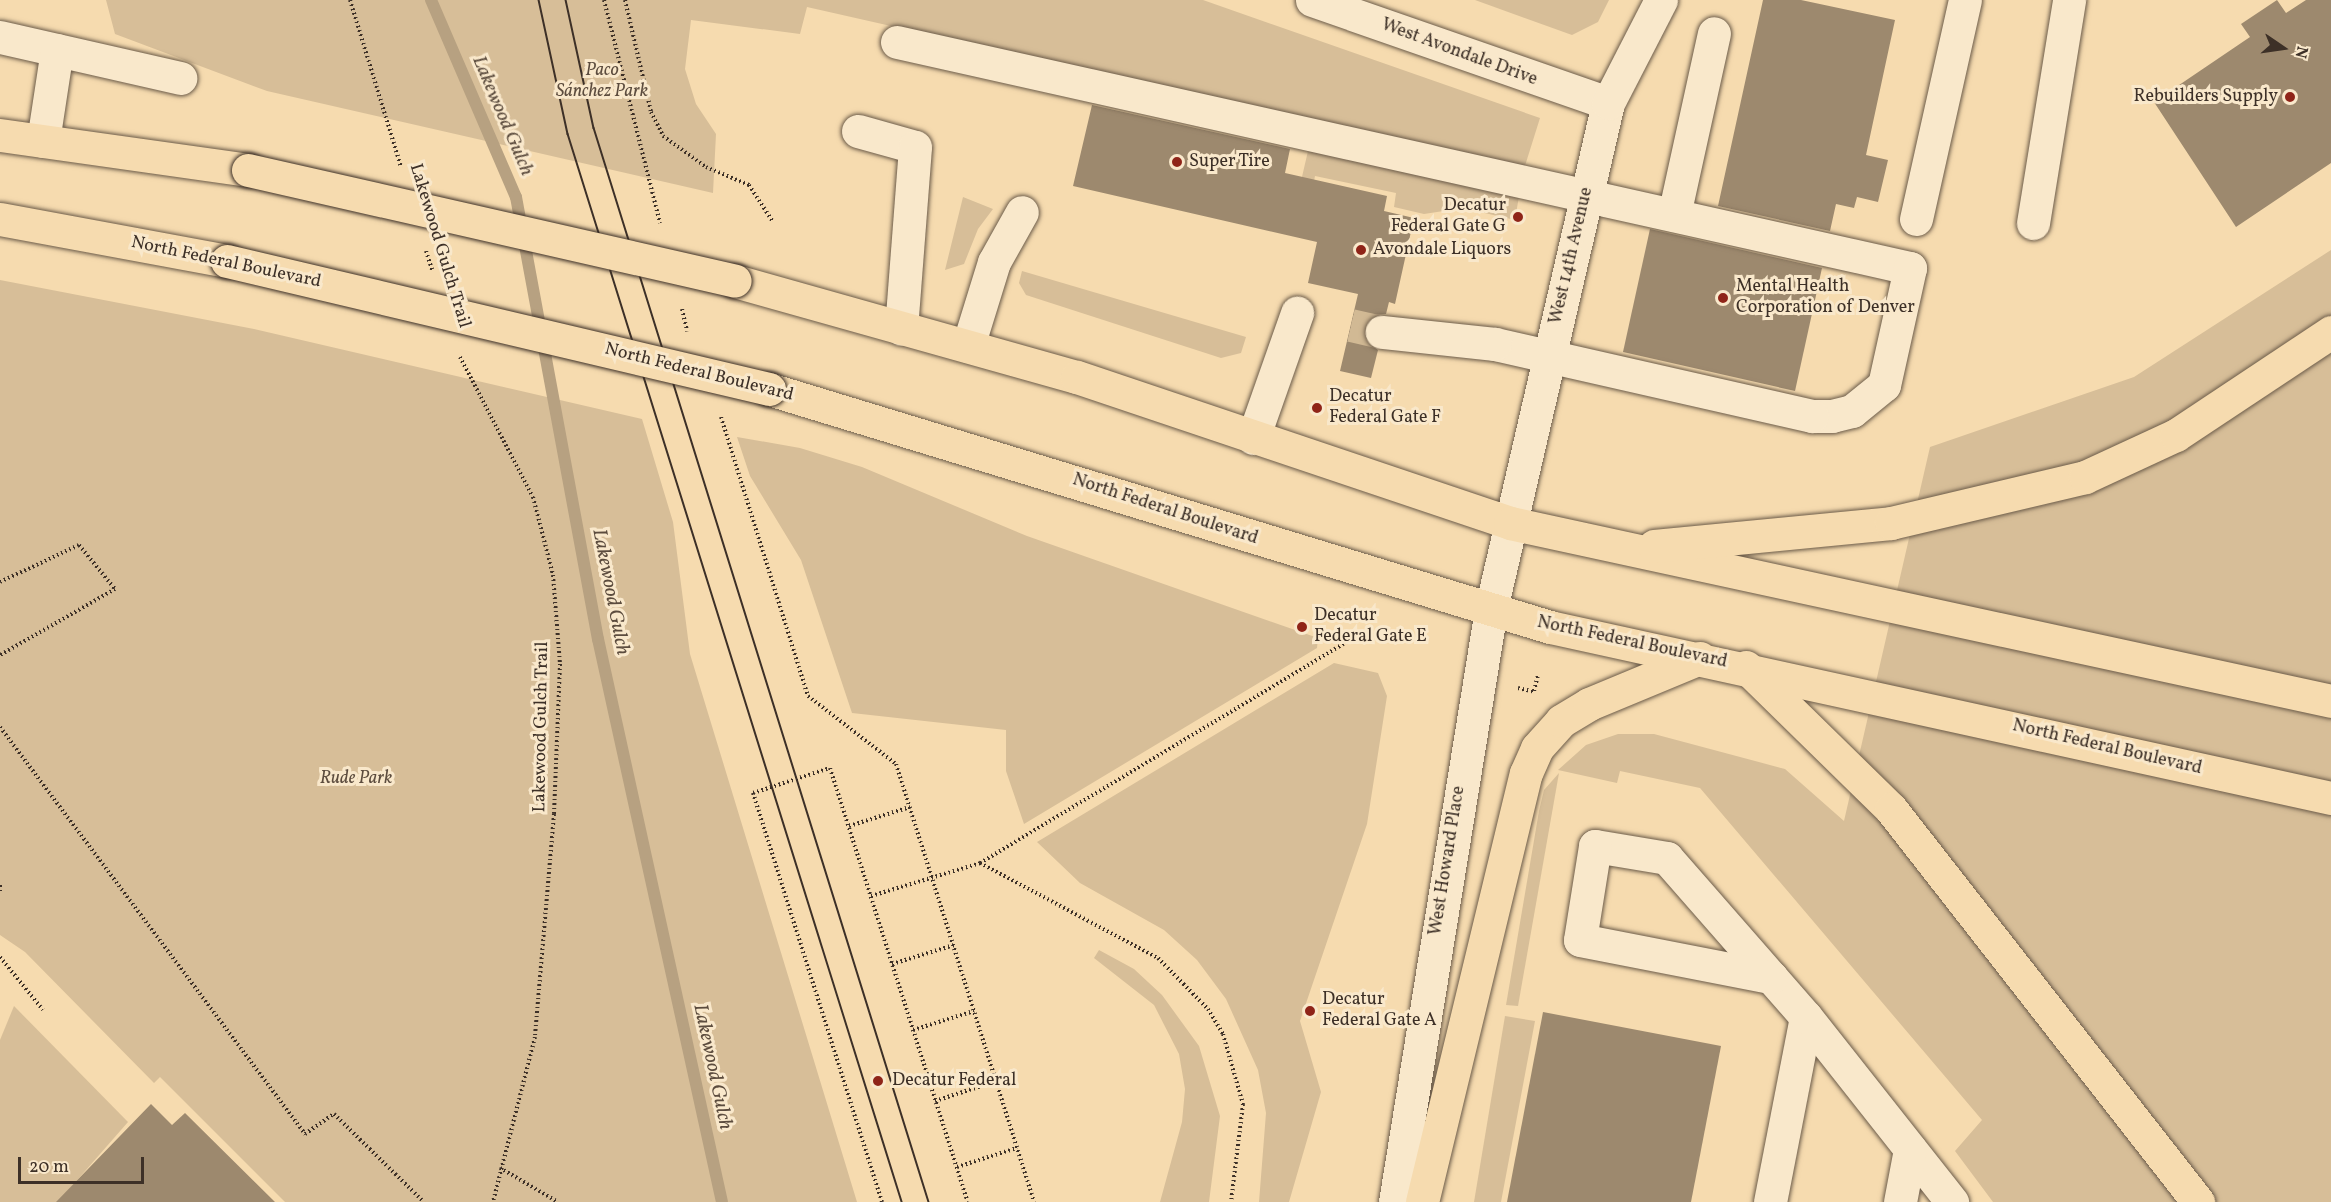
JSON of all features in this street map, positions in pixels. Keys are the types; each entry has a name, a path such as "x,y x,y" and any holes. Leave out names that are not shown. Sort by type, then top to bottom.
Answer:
{"main road":[{"path":"0,135 248,170 735,281 968,346 1510,523 2331,701"},
{"name":"North Federal Boulevard","path":"0,219 227,261 769,389 1491,609 1700,658 2331,798"},
{"path":"1624,549 1891,523 2075,480 2176,435 2331,332"},
{"path":"1422,1202 1526,772 1537,748 1561,722 1589,704 1700,658"},
{"path":"1746,667 1891,809 2198,1202"}],"street":[{"name":"West Avondale Drive","path":"1312,0 1608,103"},
{"name":"West 14th Avenue","path":"1510,523 1608,103 1661,0"},
{"path":"1916,219 1965,0"},
{"path":"2033,223 2069,0"},
{"path":"1674,215 1714,33"},
{"path":"0,37 180,78"},
{"path":"897,42 1910,268 1884,385 1852,411 1812,416 1495,344 1382,332"},
{"path":"43,141 57,50"},
{"path":"858,131 915,147 901,328"},
{"path":"968,346 994,262 1022,212"},
{"path":"1253,438 1297,313"},
{"name":"West Howard Place","path":"1395,1202 1491,609 1510,523"},
{"path":"1771,977 1580,940 1595,846 1667,858 1806,1017 1952,1202"},
{"path":"1770,1202 1806,1017"},
{"path":"1900,1202 1910,1149"}],"path":[{"name":"Lakewood Gulch Trail","path":"350,0 402,171"},
{"path":"604,0 661,227"},
{"path":"625,0 651,112 663,136 706,167 749,185 773,222"},
{"name":"Lakewood Gulch Trail","path":"423,240 433,274"},
{"path":"681,306 690,340"},
{"name":"Lakewood Gulch Trail","path":"458,352 533,498 554,575 560,664 554,814 535,1037 493,1202"},
{"path":"719,412 808,696 896,764 1034,1202"},
{"path":"0,582 79,545 115,589 0,655"},
{"path":"871,896 980,863 1351,639"},
{"path":"1518,688 1534,691 1538,675"},
{"path":"0,727 305,1134 334,1114 424,1202"},
{"path":"882,1202 753,793 830,768 968,1202"},
{"path":"849,826 910,807"},
{"path":"980,863 1158,958 1208,1009 1223,1034 1243,1104 1230,1202"},
{"path":"0,885 0,893"},
{"path":"892,964 954,945"},
{"path":"0,957 43,1010"},
{"path":"913,1030 974,1011"},
{"path":"935,1101 997,1081"},
{"path":"957,1167 1017,1148"},
{"path":"500,1168 558,1202"}],"green space":[{"name":"Paco Sánchez Park","path":"106,0 1203,0 1540,118 1524,169 807,7 800,34 691,20 685,69 696,104 716,134 713,193 267,91 115,34"},
{"path":"1475,0 1609,0 1598,22 1572,35"},
{"path":"1308,151 1519,196 1515,220 1463,208 1424,214 1394,207 1396,193 1315,176 1311,197 1298,194"},
{"path":"963,197 993,209 978,229 964,264 945,270"},
{"path":"2331,250 2331,1202 1993,1202 1955,1151 1982,1120 1700,788 1620,771 1617,783 1558,770 1586,745 1618,734 1654,734 1785,769 1844,821 1930,447 2134,377"},
{"path":"1022,271 1246,337 1241,353 1221,358 1026,295 1019,283"},
{"name":"Rude Park","path":"0,280 254,329 642,419 673,522 690,654 857,1202 285,1202 160,1077 154,1083 25,952 0,935"},
{"path":"737,437 800,448 862,467 1027,536 1318,638 1317,648 1024,824 1006,771 1006,730 852,713 801,560 750,476"},
{"path":"1334,663 1378,673 1387,696 1367,824 1300,1021 1321,1092 1289,1202 1259,1202 1266,1113 1258,1070 1226,999 1197,960 1164,930 1080,883 1037,842"},
{"path":"1559,773 1518,1006 1506,1005 1539,811 1544,790"},
{"path":"1099,950 1134,969 1162,995 1199,1046 1220,1116 1209,1202 1160,1202 1182,1122 1185,1089 1179,1054 1154,1005 1094,958"},
{"path":"14,1006 128,1122 58,1202 0,1202 0,1040"},
{"path":"1505,1016 1535,1021 1501,1202 1474,1202"}],"building":[{"path":"1763,0 1801,0 1895,20 1866,155 1888,160 1878,202 1857,197 1854,208 1836,204 1830,231 1718,206"},
{"path":"2277,0 2286,13 2306,0 2331,0 2331,163 2236,227 2154,102 2250,37 2241,24"},
{"path":"1092,105 1290,149 1285,173 1387,196 1384,211 1414,218 1395,304 1389,302 1386,314 1374,315 1364,329 1365,340 1378,350 1371,378 1340,371 1358,294 1308,283 1317,242 1073,186"},
{"path":"1650,229 1822,268 1795,391 1623,352"},
{"path":"1543,1012 1721,1046 1691,1202 1507,1202"},
{"path":"151,1104 172,1125 185,1113 275,1202 56,1202"}],"waterway":[{"name":"Lakewood Gulch","path":"431,0 516,197 598,639 722,1202"}],"tunnel":[{"path":"1351,325 1382,332"}],"tram line":[{"path":"539,0 568,134 902,1202"},
{"path":"566,0 594,128 929,1202"}],"place":[{"name":"Rebuilders Supply","path":"2290,97"},
{"name":"Super Tire","path":"1177,162"},
{"name":"Decatur Federal Gate G","path":"1518,217"},
{"name":"Avondale Liquors","path":"1361,250"},
{"name":"Mental Health Corporation of Denver","path":"1723,298"},
{"name":"Decatur Federal Gate F","path":"1317,408"},
{"name":"Decatur Federal Gate E","path":"1302,627"},
{"name":"Decatur Federal Gate A","path":"1310,1011"},
{"name":"Decatur Federal","path":"878,1081"}]}
